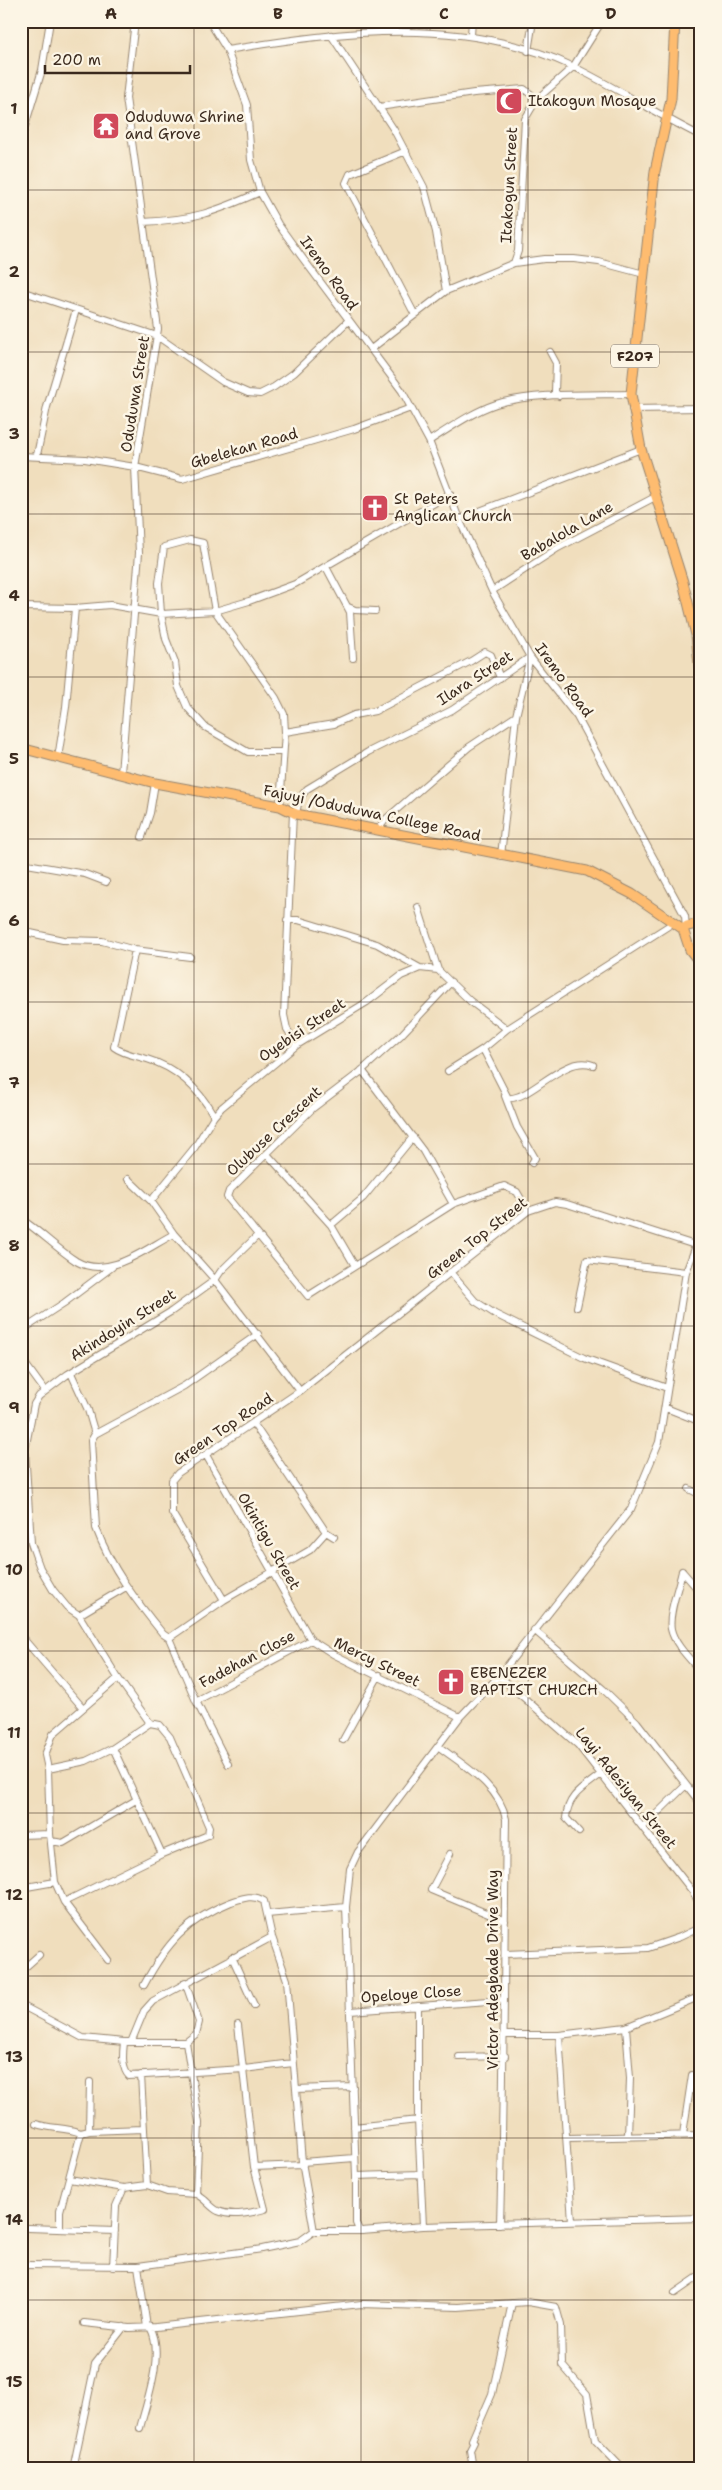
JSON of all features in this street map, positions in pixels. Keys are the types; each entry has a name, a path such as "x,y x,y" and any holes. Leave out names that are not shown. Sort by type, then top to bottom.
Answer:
{"main road":[{"name":"F207","path":"676,21 671,99 668,120 655,171 631,394 632,408 641,448 683,582 696,636 701,684"},
{"name":"Fajuyi /Oduduwa College Road","path":"21,748 154,783 280,806 294,814 501,856 588,871 632,894 686,929"},
{"path":"701,924 686,929 690,950 701,964"},
{"path":"690,950 701,949"}],"street":[{"path":"21,139 42,70 50,21"},
{"name":"Oduduwa Street","path":"121,773 131,670 139,553 135,467 158,329 126,98 134,21"},
{"name":"Iremo Road","path":"209,21 227,50 247,105 252,160 260,192 278,224 348,321 398,384 428,441 459,520 492,591 530,657 577,717 685,916 686,929"},
{"path":"471,35 472,21"},
{"path":"528,50 533,21"},
{"name":"Itakogun Street","path":"514,263 518,251 525,119 537,99 573,67 602,21"},
{"path":"227,50 331,35 404,32 471,35 528,50 573,67 668,120 701,136"},
{"path":"331,35 406,151 424,188 432,211 446,291"},
{"path":"379,107 524,89 537,99"},
{"path":"406,151 350,174 346,182 415,314"},
{"path":"143,222 180,220 216,212 260,192"},
{"path":"371,349 446,291 514,263 544,259 574,259 599,262 644,274"},
{"path":"21,291 76,310 136,327 157,336 223,382 248,393 260,394 274,388 294,373 348,321"},
{"path":"37,455 47,407 76,310"},
{"path":"550,352 556,363 555,392 559,396"},
{"path":"428,441 472,414 496,404 559,396 631,394"},
{"name":"Gbelekan Road","path":"21,456 37,455 85,459 135,467 182,479 354,429 411,408"},
{"path":"632,408 701,408"},
{"path":"459,520 641,448"},
{"path":"21,607 75,608 110,605 161,614 215,611 295,584 450,494"},
{"name":"Babalola Lane","path":"492,591 558,548 657,496"},
{"path":"280,806 282,752 285,732 284,714 276,698 215,611 204,546 200,541 190,540 164,547 159,583 161,614 166,639 175,662 178,686 188,707 205,727 248,752 282,752"},
{"path":"326,567 348,607 352,625 350,634 353,658"},
{"path":"348,607 355,610 375,610"},
{"path":"58,758 66,707 75,608"},
{"path":"285,732 334,724 354,715 375,711 485,652 492,655 500,678"},
{"name":"Ilara Street","path":"297,1045 288,1029 284,1015 287,920 294,814 299,799 308,789 368,752 452,710 530,657"},
{"name":"Ilara Street","path":"501,856 516,716 530,657"},
{"path":"377,830 386,818 469,747 516,716"},
{"path":"142,837 150,813 154,783"},
{"path":"21,863 76,872 106,882"},
{"path":"418,907 438,970 470,1001 507,1029"},
{"path":"287,920 298,920 377,944 420,968 438,970"},
{"path":"448,1071 483,1049 507,1029 673,922"},
{"path":"21,931 63,940 102,941 135,950 190,958"},
{"path":"135,950 114,1047 168,1067 205,1099 214,1116"},
{"name":"Oyebisi Street","path":"151,1200 196,1147 214,1116 260,1074 297,1045 367,1002 401,976 420,968"},
{"name":"Olubuse Crescent","path":"451,982 401,1035 362,1070 313,1108 227,1194 308,1296 354,1266 416,1230 453,1204 504,1186 517,1192 528,1211"},
{"path":"483,1049 510,1112 535,1158 532,1163"},
{"path":"500,1086 508,1098 518,1099 572,1066 584,1062 593,1065"},
{"path":"362,1070 414,1137 453,1204"},
{"path":"510,1112 524,1094"},
{"path":"331,1225 363,1198 414,1137"},
{"path":"267,1154 331,1225 354,1266"},
{"path":"128,1179 151,1200 174,1234 215,1280 300,1391"},
{"name":"Green Top Street","path":"300,1391 528,1211 555,1202 567,1204 699,1246"},
{"path":"21,1219 40,1231 75,1260 97,1268 114,1266"},
{"path":"359,2230 356,2224 356,2176 346,1907 350,1869 358,1852 460,1717 499,1676 631,1509 660,1442 686,1272 699,1246 701,1233"},
{"path":"21,1331 64,1303 114,1266 174,1234"},
{"name":"Akindoyin Street","path":"150,1723 118,1678 79,1615 67,1607 53,1590 40,1568 31,1543 23,1449 34,1404 45,1391 136,1334 215,1280 221,1271 258,1235"},
{"path":"577,1307 586,1260 686,1272"},
{"path":"450,1272 475,1301 495,1314 584,1358 668,1388"},
{"path":"228,1764 196,1701 169,1638 163,1634 126,1586 96,1528 91,1441 95,1434 184,1386 258,1334"},
{"path":"21,1358 45,1391"},
{"path":"71,1373 88,1410 95,1434"},
{"name":"Green Top Road","path":"224,1600 172,1513 172,1480 178,1473 300,1391"},
{"path":"666,1408 701,1422"},
{"path":"253,1424 326,1532 334,1537"},
{"name":"Okintigu Street","path":"206,1455 310,1640"},
{"path":"689,1489 701,1494"},
{"path":"169,1638 224,1600 310,1550 326,1532"},
{"path":"701,1593 682,1570 671,1614 671,1629 674,1638 701,1672"},
{"path":"79,1615 126,1586"},
{"path":"534,1630 603,1688 637,1722 701,1804"},
{"path":"21,1636 83,1708"},
{"name":"Mercy Street","path":"310,1640 333,1654 379,1675 460,1717"},
{"name":"Fadehan Close","path":"196,1701 310,1640"},
{"path":"343,1740 379,1675"},
{"name":"Layi Adesiyan Street","path":"499,1676 568,1735 643,1827 701,1906"},
{"path":"108,1960 64,1902 55,1882 50,1834 48,1769 45,1755 53,1734 118,1678"},
{"path":"48,1769 86,1761 113,1748 150,1723 160,1725 170,1737 210,1827 208,1835 162,1854 64,1902"},
{"name":"Victor Adegbade Drive Way","path":"438,1746 484,1782 502,1805 506,1819 505,2056 500,2224"},
{"path":"113,1748 162,1854"},
{"path":"579,1832 566,1818 570,1799 601,1774"},
{"path":"643,1827 686,1785"},
{"path":"51,1841 63,1843 136,1800"},
{"path":"21,1836 50,1834"},
{"path":"450,1854 431,1890 505,1921"},
{"path":"21,1888 55,1882"},
{"path":"144,1985 161,1954 185,1927 198,1918 244,1898 257,1896 264,1901 272,1937 287,1980 302,2164 314,2231"},
{"path":"267,1914 346,1907"},
{"path":"506,1954 648,1948 680,1937 701,1927"},
{"path":"132,2040 144,2012 153,2001 185,1982 272,1937"},
{"path":"21,1972 39,1955"},
{"path":"232,1957 254,2006"},
{"path":"21,2005 83,2038 124,2042 132,2040 186,2042 196,2034 199,2022 185,1982"},
{"path":"504,2035 559,2035 626,2027 701,1996"},
{"name":"Opeloye Close","path":"350,2011 504,2000"},
{"path":"418,2006 418,2120 423,2226"},
{"path":"69,2179 124,2188 147,2185 166,2192 196,2194 204,2198 217,2210 246,2214 265,2209 254,2167 238,2026"},
{"path":"626,2027 630,2078 628,2136"},
{"path":"559,2035 572,2221"},
{"path":"124,2042 122,2054 126,2072 132,2076 244,2070 293,2063"},
{"path":"186,2042 199,2123 196,2194"},
{"path":"459,2057 505,2056"},
{"path":"683,2134 692,2075"},
{"path":"141,2076 147,2185"},
{"path":"89,2131 90,2082"},
{"path":"296,2089 353,2087"},
{"path":"354,2126 418,2120"},
{"path":"36,2124 49,2128 69,2128 81,2133 143,2129"},
{"path":"60,2228 60,2211 81,2133"},
{"path":"567,2138 701,2135"},
{"path":"254,2167 355,2158"},
{"path":"356,2176 420,2174"},
{"path":"113,2267 116,2206 124,2188"},
{"path":"21,2265 138,2266 262,2250 300,2241 314,2231 701,2218"},
{"path":"28,2228 115,2231"},
{"path":"138,2266 148,2327 154,2334 155,2345 154,2377 140,2428"},
{"path":"675,2293 701,2275"},
{"path":"84,2324 148,2327 361,2304 458,2307 528,2302 556,2307 561,2324 562,2365 587,2394 595,2440 623,2469"},
{"path":"473,2469 470,2450 474,2442 472,2440 492,2394 512,2303"},
{"path":"73,2469 95,2364 124,2327"}],"place":[{"name":"Itakogun Mosque","path":"509,101"},
{"name":"Oduduwa Shrine and Grove","path":"106,126"},
{"name":"St Peters Anglican Church","path":"375,508"},
{"name":"EBENEZER BAPTIST CHURCH","path":"451,1682"}]}
